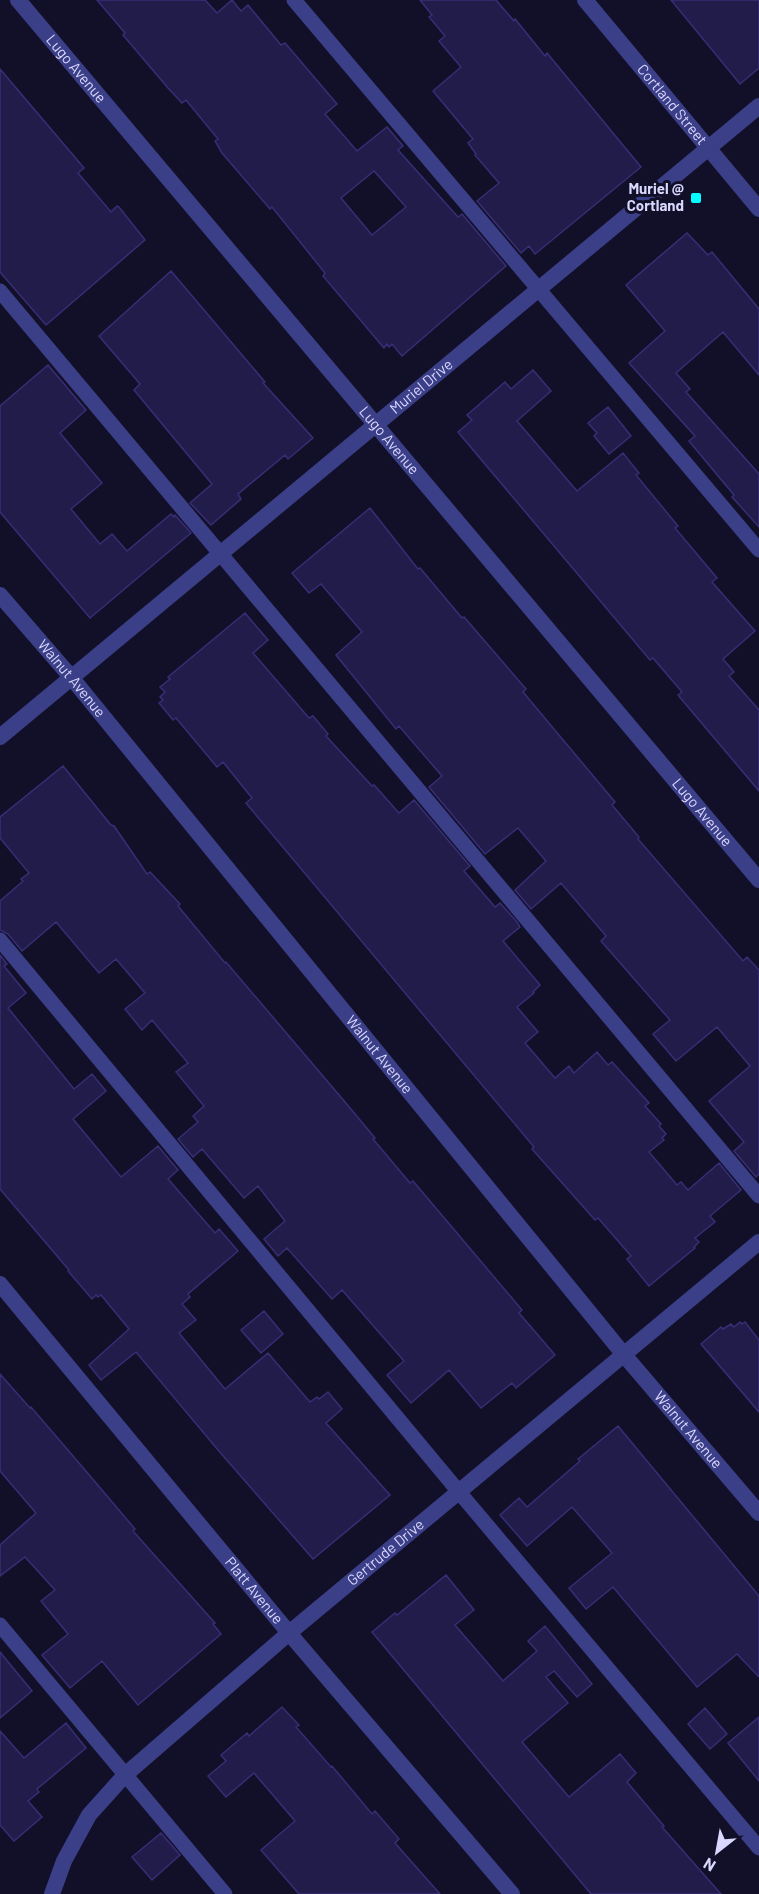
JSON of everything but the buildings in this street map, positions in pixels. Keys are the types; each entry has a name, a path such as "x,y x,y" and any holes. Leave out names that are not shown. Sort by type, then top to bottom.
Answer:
{"street":[{"name":"Lugo Avenue","path":"18,0 759,880"},
{"name":"Cortland Street","path":"585,0 759,209"},
{"name":"Muriel Drive","path":"0,737 759,106"},
{"name":"Walnut Avenue","path":"0,595 71,678 625,1356 759,1513"},
{"name":"Gertrude Drive","path":"52,1894 64,1861 89,1815 125,1775 290,1633 759,1242"},
{"name":"Platt Avenue","path":"0,1284 290,1633 512,1894"}],"lane":[{"path":"294,0 759,550"},
{"path":"0,291 759,1196"},
{"path":"0,940 459,1492 759,1848"},
{"path":"0,1625 225,1894"}],"place":[{"name":"Muriel @ Cortland","path":"696,198"}]}
